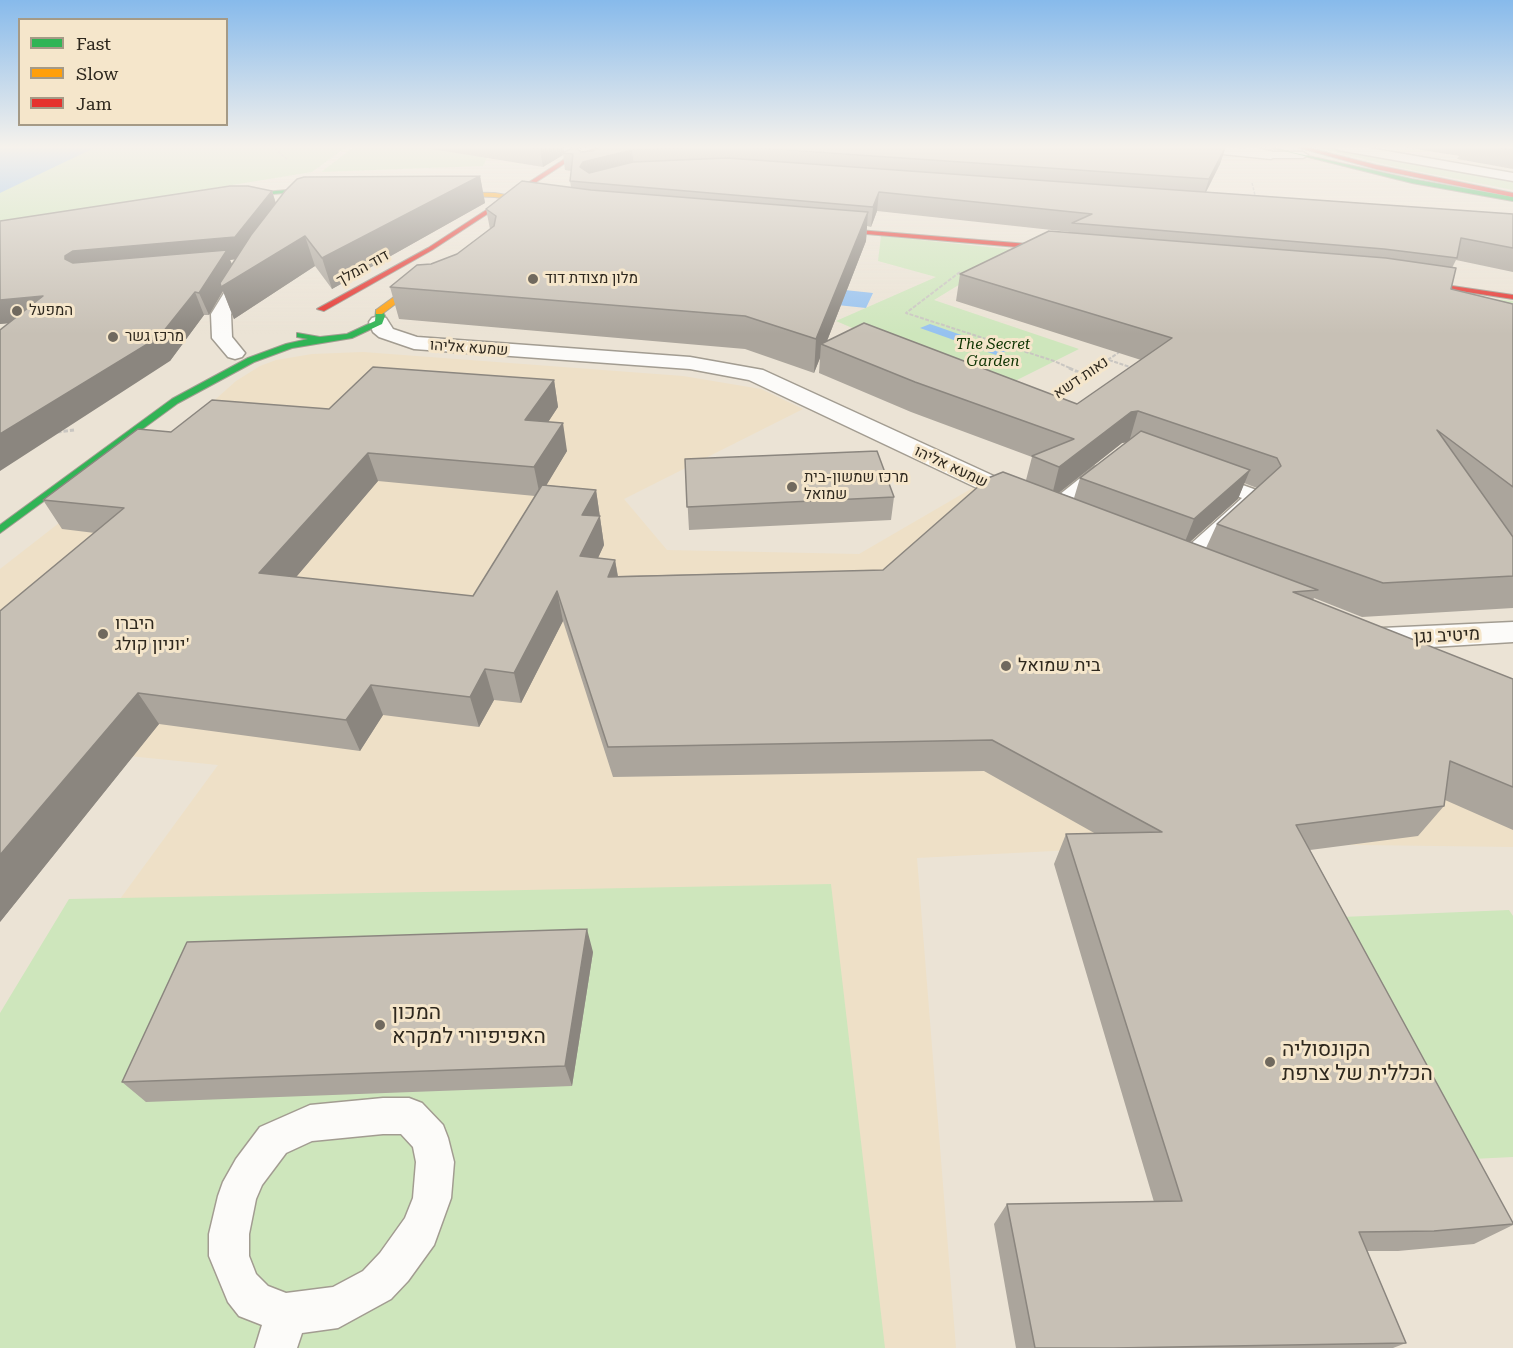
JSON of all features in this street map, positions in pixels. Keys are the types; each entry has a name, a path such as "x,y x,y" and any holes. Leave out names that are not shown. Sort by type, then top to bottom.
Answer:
{"main road":[{"name":"דוד המלך","path":"369,311 315,311 430,249 492,209"},
{"path":"515,216 525,209"},
{"path":"550,209 554,211"},
{"path":"806,223 1078,246"},
{"path":"175,401 251,360 289,346 362,332 369,311 408,291 444,265"},
{"path":"1513,286 1400,275 1513,297"},
{"path":"289,327 299,334 320,339"},
{"path":"0,530 175,401 205,373 235,353 254,344"}],"street":[{"path":"235,353 222,338 221,314 245,264 263,247"},
{"name":"שמעא אליהו","path":"369,311 386,333 414,343 690,363 755,375 1062,515"},
{"name":"מיטיב נגן","path":"1437,659 1371,635 1513,633"}],"lane":[{"path":"408,291 428,290"},
{"path":"1062,515 1112,463"},
{"path":"1182,562 1255,496 1192,472"},
{"path":"409,1116 430,1138 435,1162 432,1198 420,1231 394,1267 376,1285 338,1307 281,1331 242,1288 229,1256 229,1234 237,1196 249,1172 273,1140 310,1123 409,1116"}],"path":[{"path":"951,269 960,272 906,313 1054,362 1086,375"},
{"name":"נאות דשא","path":"1047,401 1126,348"},
{"path":"1109,360 1137,369"},
{"path":"47,433 83,429"}],"shaded area":[{"path":"363,352 683,376 761,389 803,409 624,499 667,550 859,554 976,486 1513,697 1513,847 1209,843 917,858 956,1348 0,1348 0,1063 218,765 0,743 0,569 199,414 236,381 260,366 276,360 312,354"}],"green space":[{"path":"0,209 86,209 0,223"},
{"name":"The Secret Garden","path":"881,236 1513,301 1513,330 962,283 934,300 1079,349 997,390 836,321 936,277 878,261"},
{"path":"831,884 885,1348 0,1348 0,1013 69,899"},
{"path":"1509,910 1513,916 1513,1157 1452,1160 1318,918"}],"water":[{"path":"788,284 873,293 866,308 779,299"},
{"path":"930,324 1007,351 996,355 920,328"}],"building":[{"path":"79,209 258,209 235,237 73,251 65,256 65,259 73,263 227,250 199,293 195,292 159,337 0,434 0,330 43,296 0,300 0,221"},
{"path":"271,209 417,209 322,258 305,236 221,287 220,283"},
{"path":"486,209 829,209 868,212 816,339 745,316 390,287 417,265 431,264 457,254 494,226 496,216"},
{"path":"1043,209 1442,209 1513,214 1513,248 1461,238 1457,258 1384,249 1072,223 1092,214"},
{"path":"1049,231 1386,258 1456,268 1451,289 1513,304 1513,487 1437,430 1513,537 1513,576 1383,583 1217,524 1281,466 1277,458 1138,411 1131,412 1059,467 1032,456 1074,439 915,382 821,344 864,323 1077,404 1172,338 960,274"},
{"path":"373,367 554,380 525,420 563,423 534,467 368,453 259,573 473,596 542,485 596,490 582,515 600,516 580,556 615,560 608,577 883,570 988,478 1003,472 1318,590 1293,592 1513,679 1513,787 1450,761 1444,806 1296,825 1513,1224 1434,1231 1359,1232 1406,1343 1035,1348 1007,1204 1182,1201 1066,834 1162,832 992,740 608,747 557,591 514,673 485,669 470,697 371,685 346,720 138,693 0,855 0,611 124,508 43,500 138,429 171,432 212,400 329,409"},
{"path":"1141,431 1250,470 1194,519 1080,478"},
{"path":"877,451 894,497 687,507 685,459"},
{"name":"המכון האפיפיורי למקרא","path":"587,929 565,1066 122,1082 187,942"}],"traffic: fast":[{"path":"300,335 320,339 349,336 379,322 381,316 379,312"},
{"path":"0,530 175,401 251,360 289,346 320,339"}],"traffic: slow":[{"path":"379,312 430,275"}],"traffic: jam":[{"path":"321,309 430,249 492,209"},
{"path":"822,229 1064,249"},
{"path":"1408,281 1513,297"}],"place":[{"name":"מלון מצודת דוד","path":"533,279"},
{"name":"המפעל","path":"17,311"},
{"name":"מרכז גשר","path":"113,337"},
{"name":"מרכז שמשון-בית שמואל","path":"792,487"},
{"name":"היברו יוניון קולג'","path":"103,634"},
{"name":"בית שמואל","path":"1006,666"},
{"name":"המכון האפיפיורי למקרא","path":"380,1025"},
{"name":"הקונסוליה הכללית של צרפת","path":"1270,1062"}]}
